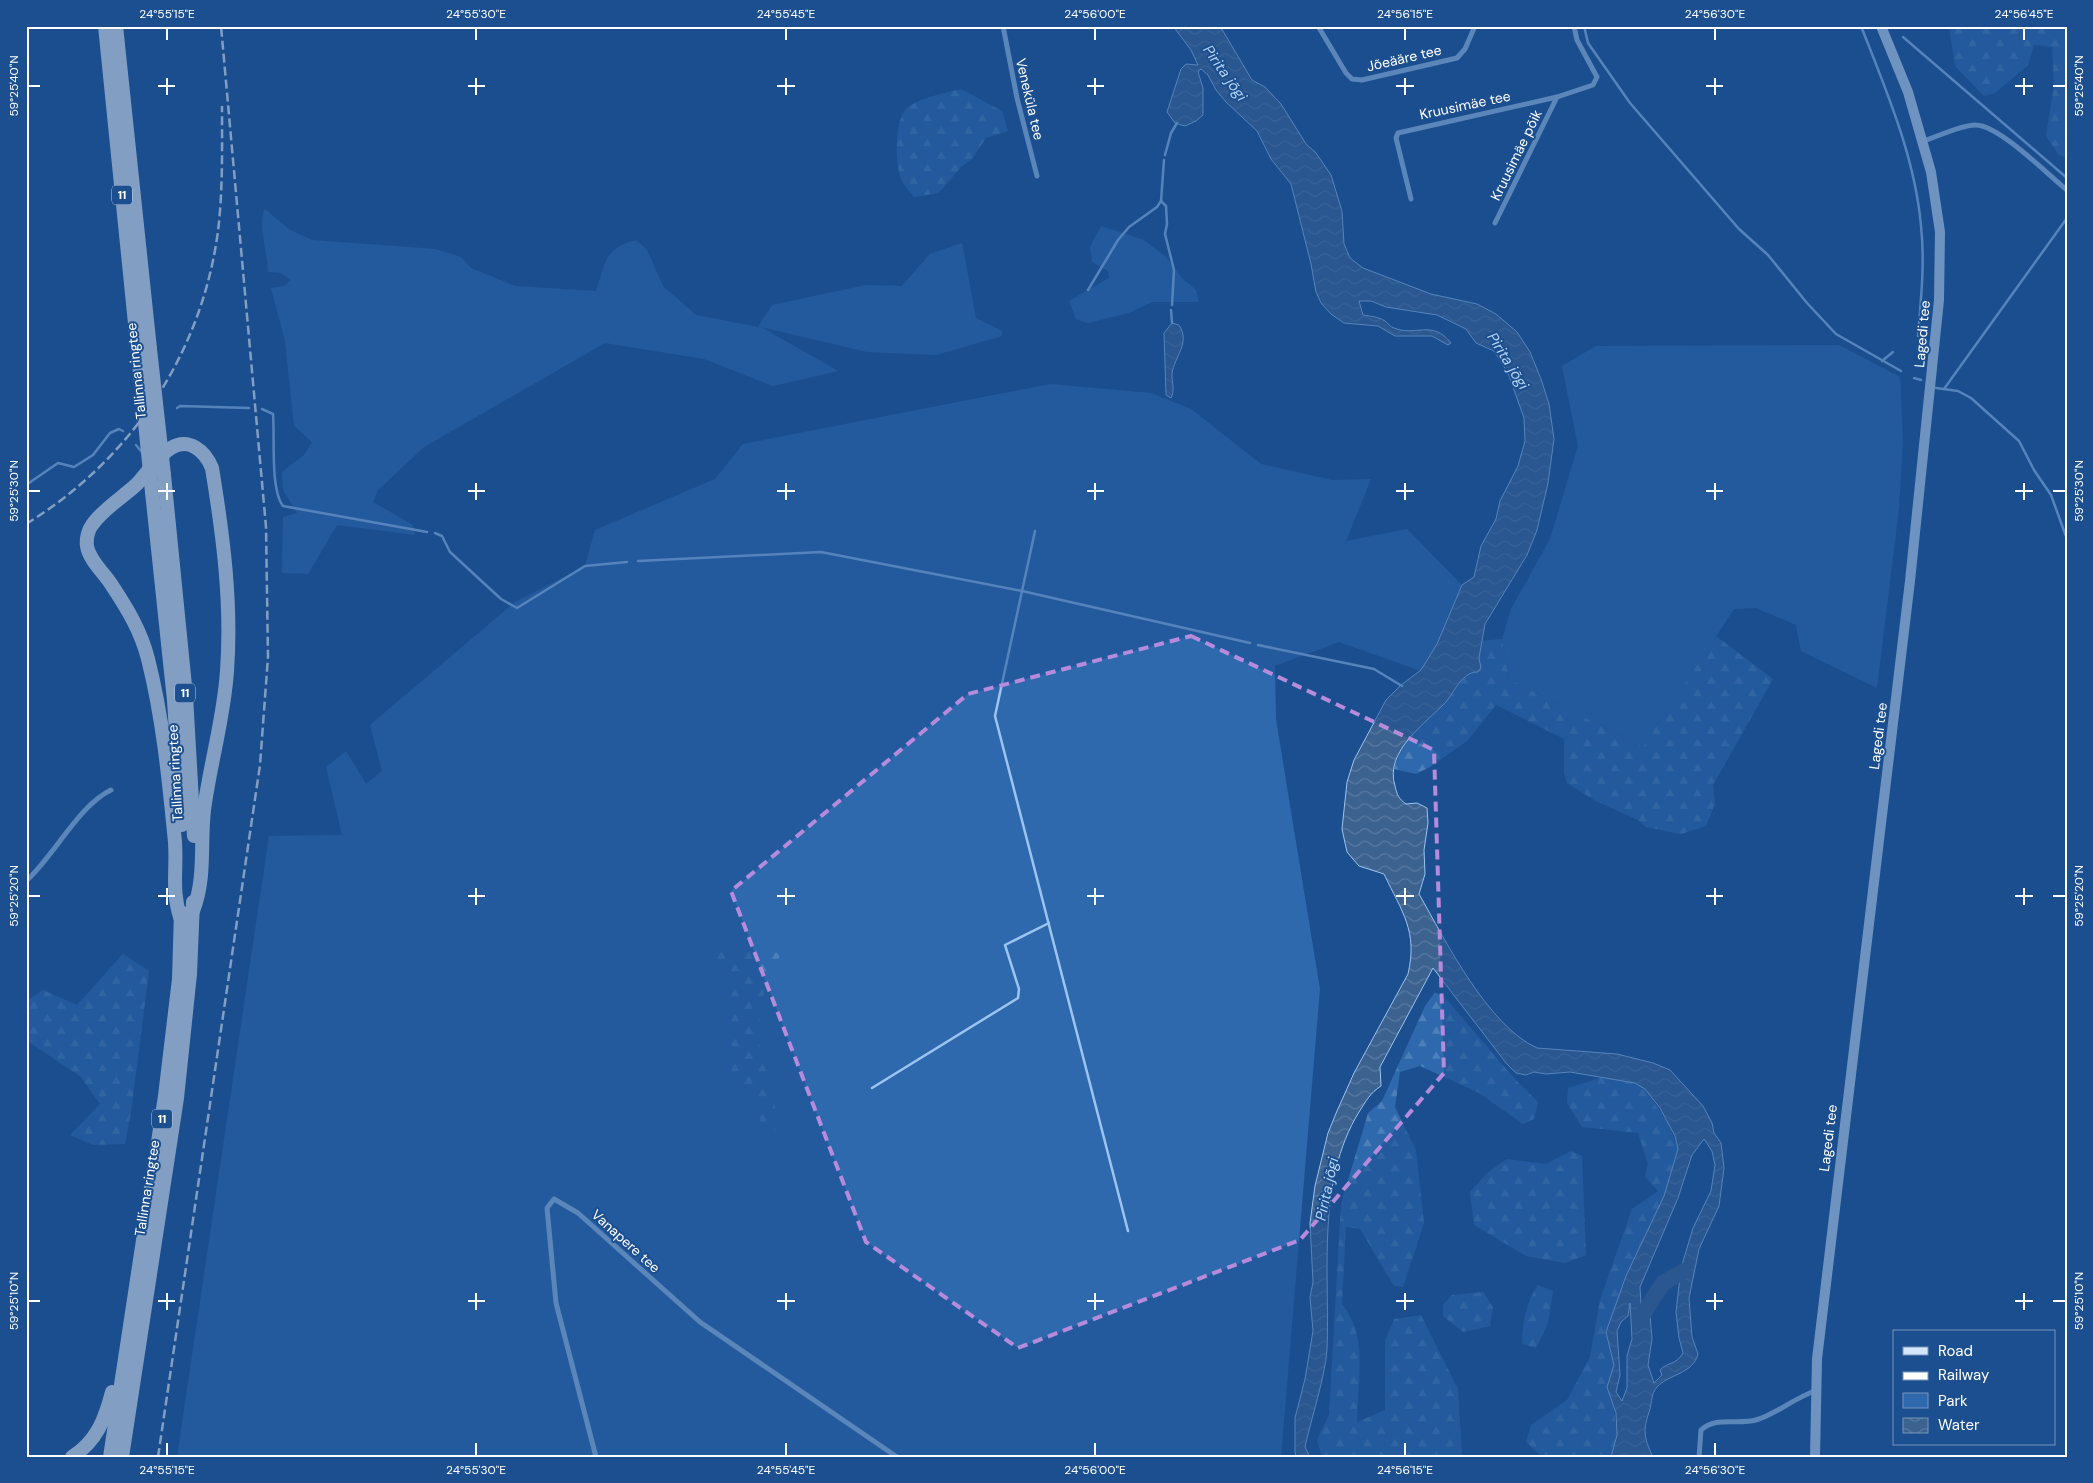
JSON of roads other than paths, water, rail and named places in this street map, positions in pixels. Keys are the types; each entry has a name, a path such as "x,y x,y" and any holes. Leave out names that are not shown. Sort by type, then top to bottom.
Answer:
{"highway":[{"name":"Tallinna ringtee","path":"105,26 180,774 182,838 181,920 173,1038 110,1457"},
{"name":"Tallinna ringtee","path":"116,26 164,475 192,777 195,839 190,974 177,1098 122,1457"},
{"path":"181,920 174,901 175,846 154,684 147,656 130,613 92,557 87,547 87,536 91,526 99,517 137,484 170,448 187,445 200,450 207,456 212,468 227,579 229,615 226,681 203,816 201,892 193,911"},
{"path":"72,1457 89,1444 102,1425 113,1386 121,1335 132,1317"}],"street":[{"name":"Veneküla tee","path":"1003,26 1017,98 1037,176"},
{"name":"Jõeääre tee","path":"1318,26 1346,73 1352,79 1362,80 1457,58 1465,49 1475,26"},
{"name":"Kruusimäe tee","path":"1410,199 1396,138 1398,133 1557,97 1594,85 1598,77 1577,40 1574,26"},
{"name":"Lagedi tee","path":"1816,1457 1815,1391 1839,1163 1911,572 1941,269 1937,206 1924,141 1905,83 1881,26"},
{"name":"Kruusimäe põik","path":"1495,223 1557,97"},
{"path":"1924,141 1974,124 1988,127 2002,135 2067,190"},
{"path":"26,882 47,860 96,798 111,790"},
{"name":"Vanapere tee","path":"596,1457 556,1303 547,1208 554,1199 578,1213 700,1322 897,1457"},
{"path":"1699,1457 1701,1430 1708,1423 1756,1420 1796,1398 1815,1391"}],"water":[{"path":"1173,26 1220,26 1252,80 1265,87 1281,104 1306,144 1316,153 1331,175 1342,211 1344,244 1350,258 1363,268 1431,294 1477,304 1496,314 1517,332 1530,352 1541,379 1549,404 1554,439 1548,483 1537,530 1527,555 1485,624 1479,658 1481,668 1478,672 1463,678 1446,702 1409,739 1401,750 1393,773 1397,792 1402,800 1406,804 1417,803 1427,808 1428,823 1424,850 1425,874 1419,894 1469,980 1485,1002 1519,1037 1537,1048 1617,1054 1653,1063 1670,1070 1703,1106 1712,1123 1714,1133 1721,1143 1724,1168 1719,1206 1699,1249 1689,1298 1692,1337 1698,1354 1691,1366 1662,1383 1654,1392 1645,1433 1647,1444 1653,1457 1611,1457 1617,1435 1616,1413 1607,1387 1614,1365 1606,1332 1626,1276 1664,1196 1678,1149 1675,1136 1660,1108 1645,1089 1635,1083 1570,1072 1546,1074 1534,1072 1526,1075 1516,1073 1506,1063 1433,968 1380,1067 1381,1086 1371,1094 1359,1112 1345,1139 1336,1168 1328,1228 1326,1361 1305,1447 1310,1457 1296,1457 1295,1418 1305,1379 1313,1331 1310,1297 1313,1282 1310,1223 1315,1186 1328,1133 1337,1111 1354,1073 1408,974 1411,959 1410,933 1402,911 1384,874 1359,866 1347,852 1342,829 1347,782 1354,760 1386,700 1401,685 1421,670 1437,644 1462,585 1474,577 1481,546 1496,519 1500,501 1518,466 1525,441 1524,418 1508,373 1494,351 1476,343 1466,329 1437,315 1386,307 1371,301 1359,301 1363,315 1380,319 1402,330 1430,330 1437,332 1451,343 1448,345 1432,336 1395,336 1378,326 1344,323 1331,314 1321,303 1316,292 1291,184 1271,159 1257,131 1226,102 1216,90 1208,75 1201,69 1198,72 1203,88 1203,115 1185,126 1175,123 1167,112 1181,69 1186,64 1198,65 1191,50","holes":["1704,1139 1712,1151 1715,1165 1711,1191 1693,1228 1681,1268 1676,1312 1683,1353 1675,1362 1666,1365 1660,1370 1662,1375 1654,1383 1648,1365 1652,1339 1650,1315 1641,1305 1640,1287 1678,1198 1692,1155","1630,1303 1632,1339 1627,1356 1627,1388 1622,1401 1616,1392 1620,1375 1617,1331 1621,1322 1628,1316"]},
{"path":"1172,323 1179,325 1183,344 1173,368 1171,398 1166,395 1164,333"}],"waterway":[{"path":"1584,26 1588,43 1630,103 1739,229 1768,255 1807,303 1836,334 1901,371"},
{"path":"1861,26 1898,124 1913,175 1918,200 1923,254 1918,336"},
{"path":"1903,37 2067,178"},
{"path":"1165,155 1171,133 1177,123"},
{"path":"1088,290 1118,240 1129,227 1157,207 1161,201 1164,160"},
{"path":"1161,201 1166,206 1167,224 1165,234 1174,270 1172,305"},
{"path":"1944,389 2067,218"},
{"path":"1171,310 1172,323"},
{"path":"1882,361 1893,352"},
{"path":"1914,378 1921,380"},
{"path":"1936,388 1958,391 1971,398 2019,441 2034,470 2051,495 2067,539"},
{"path":"177,408 180,406 249,408"},
{"path":"262,409 273,414 276,488 283,506 427,532"},
{"path":"26,485 58,463 74,467 93,455 110,433 119,429 123,431"},
{"path":"136,445 141,451 143,449"},
{"path":"1035,531 995,716 1128,1231"},
{"path":"435,533 442,536 450,552 501,599 517,608 585,566 627,562"},
{"path":"638,561 821,552 1022,591 1250,643"},
{"path":"1258,645 1374,669 1402,686"},
{"path":"872,1088 1018,998 1019,989 1005,945 1049,923"},
{"name":"Pirita jõgi","path":"1640,1319 1663,1283 1684,1271"}],"railway":[{"path":"158,1457 260,765 268,657 266,527 221,26"},
{"path":"26,524 64,498 98,468 129,435 155,399 178,360 196,319 209,276 218,231 220,216 222,106"}]}
